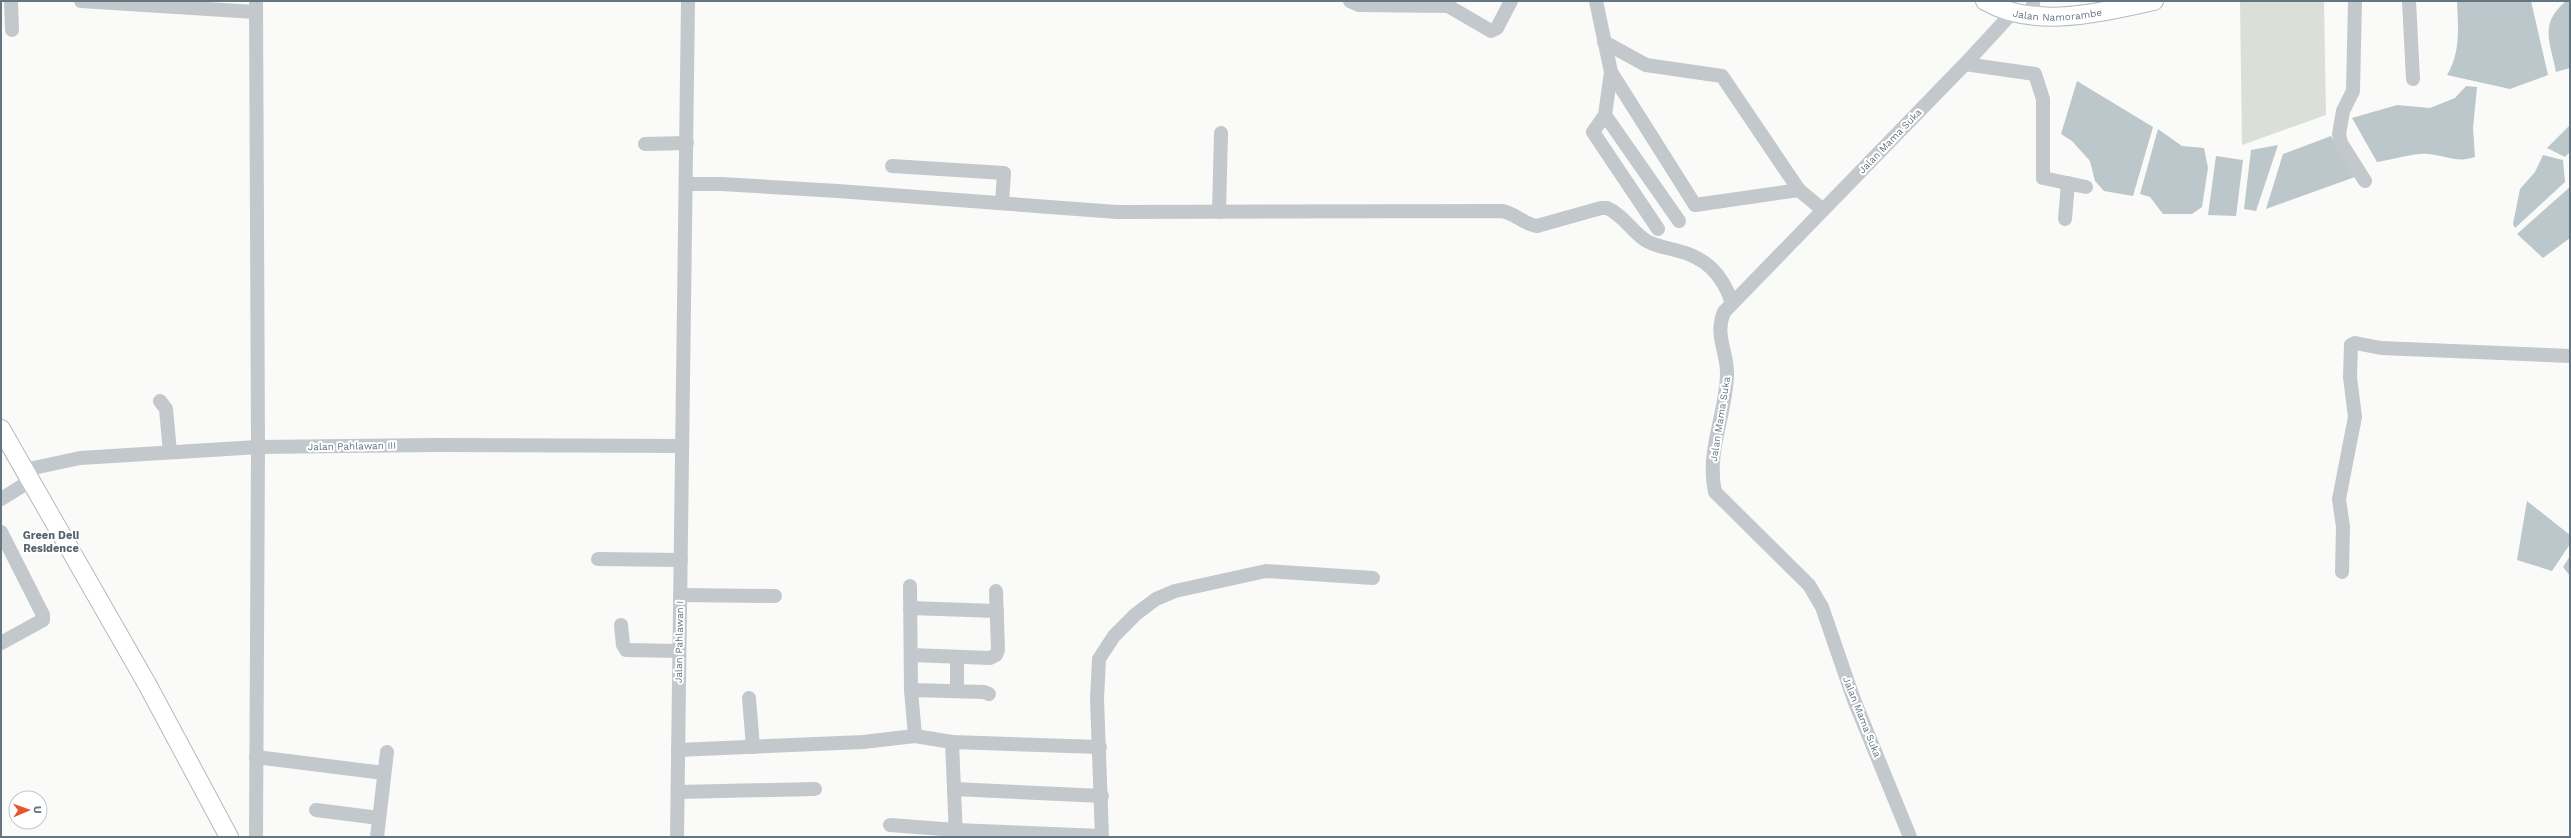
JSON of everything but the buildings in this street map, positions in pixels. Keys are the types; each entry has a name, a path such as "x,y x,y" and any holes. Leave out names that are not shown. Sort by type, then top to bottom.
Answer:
{"main road":[{"name":"Jalan Namorambe","path":"1985,1 2013,12 2033,9 2096,12 2154,1"},
{"path":"1,429 147,684 229,837"}],"street":[{"path":"11,1 12,30"},
{"path":"81,1 255,7 258,447 256,837"},
{"name":"Jalan Pahlawan I","path":"677,837 687,184 688,1"},
{"path":"1350,1 1359,5 1448,6 1491,31 1497,28 1511,1"},
{"path":"1596,1 1610,72 1605,115 1593,132 1658,229"},
{"path":"2355,1 2353,91 2343,111 2339,134 2341,143 2366,181"},
{"path":"2409,1 2413,79"},
{"name":"Jalan Mama Suka","path":"1910,837 1854,700 1822,607 1809,585 1715,492 1711,473 1728,374 1719,325 1724,312 1732,303 1965,64 2013,12"},
{"path":"1604,42 1646,65 1722,76 1799,190 1823,210"},
{"path":"1965,64 2035,74 2043,99 2043,178 2086,187"},
{"path":"1610,72 1695,205 1799,190"},
{"path":"1605,115 1678,221"},
{"path":"1219,212 1220,133"},
{"path":"645,144 687,143"},
{"path":"892,166 1004,173 1002,203"},
{"path":"687,184 721,184 1117,212 1502,211 1510,212 1528,225 1537,226 1600,208 1607,208 1654,244 1687,253 1704,260 1717,273 1726,286 1732,303"},
{"path":"2065,219 2068,184"},
{"path":"2342,572 2343,527 2339,499 2355,417 2350,377 2351,345 2355,343 2381,348 2570,356"},
{"path":"160,400 166,409 170,452"},
{"name":"Jalan Pahlawan III","path":"1,498 27,475 80,458 258,447 436,444 682,446"},
{"path":"1,532 43,614 43,620 2,642"},
{"path":"598,559 681,560"},
{"path":"890,825 956,834 1102,837 1100,747 1096,699 1099,659 1114,636 1156,599 1205,584 1266,571 1373,578"},
{"path":"910,586 911,690 915,736"},
{"path":"911,655 990,658 996,655 998,650 996,592"},
{"path":"680,595 775,596"},
{"path":"910,608 997,611"},
{"path":"621,625 623,645 626,650 679,651"},
{"path":"957,657 957,691"},
{"path":"911,690 984,692 989,694"},
{"path":"750,698 753,747"},
{"path":"678,750 863,742 915,736 952,742 1100,747"},
{"path":"952,742 956,834"},
{"path":"377,837 387,752"},
{"path":"256,757 384,774"},
{"path":"678,792 816,789"},
{"path":"954,790 1102,796"},
{"path":"316,810 379,818"}],"shaded area":[{"path":"2324,1 2326,115 2242,145 2240,2"},
{"path":"2457,1 2531,1 2548,75 2510,89 2447,75 2455,57 2457,48"},
{"path":"2566,1 2570,1 2570,68 2556,72 2549,42 2549,25 2552,17"},
{"path":"2077,81 2153,127 2133,196 2104,191 2095,181 2090,161 2072,141 2061,134"},
{"path":"2466,86 2477,87 2473,128 2475,157 2469,159 2457,159 2424,154 2377,162 2352,118 2397,105 2430,108 2455,98"},
{"path":"2570,125 2570,152 2565,157 2547,148"},
{"path":"2158,129 2182,146 2204,148 2208,168 2202,207 2192,214 2163,214 2150,197 2140,194"},
{"path":"2331,136 2355,177 2266,209 2283,154"},
{"path":"2278,145 2256,211 2244,209 2251,150"},
{"path":"2543,155 2563,160 2565,182 2515,228 2513,224 2520,189 2535,172"},
{"path":"2216,156 2243,160 2236,216 2208,215"},
{"path":"2570,187 2570,238 2543,258 2517,234"},
{"path":"2527,501 2570,535 2570,544 2552,571 2517,560"},
{"path":"2570,556 2570,576 2563,567"}],"district":[{"name":"Green Deli Residence","path":"51,541"}]}
